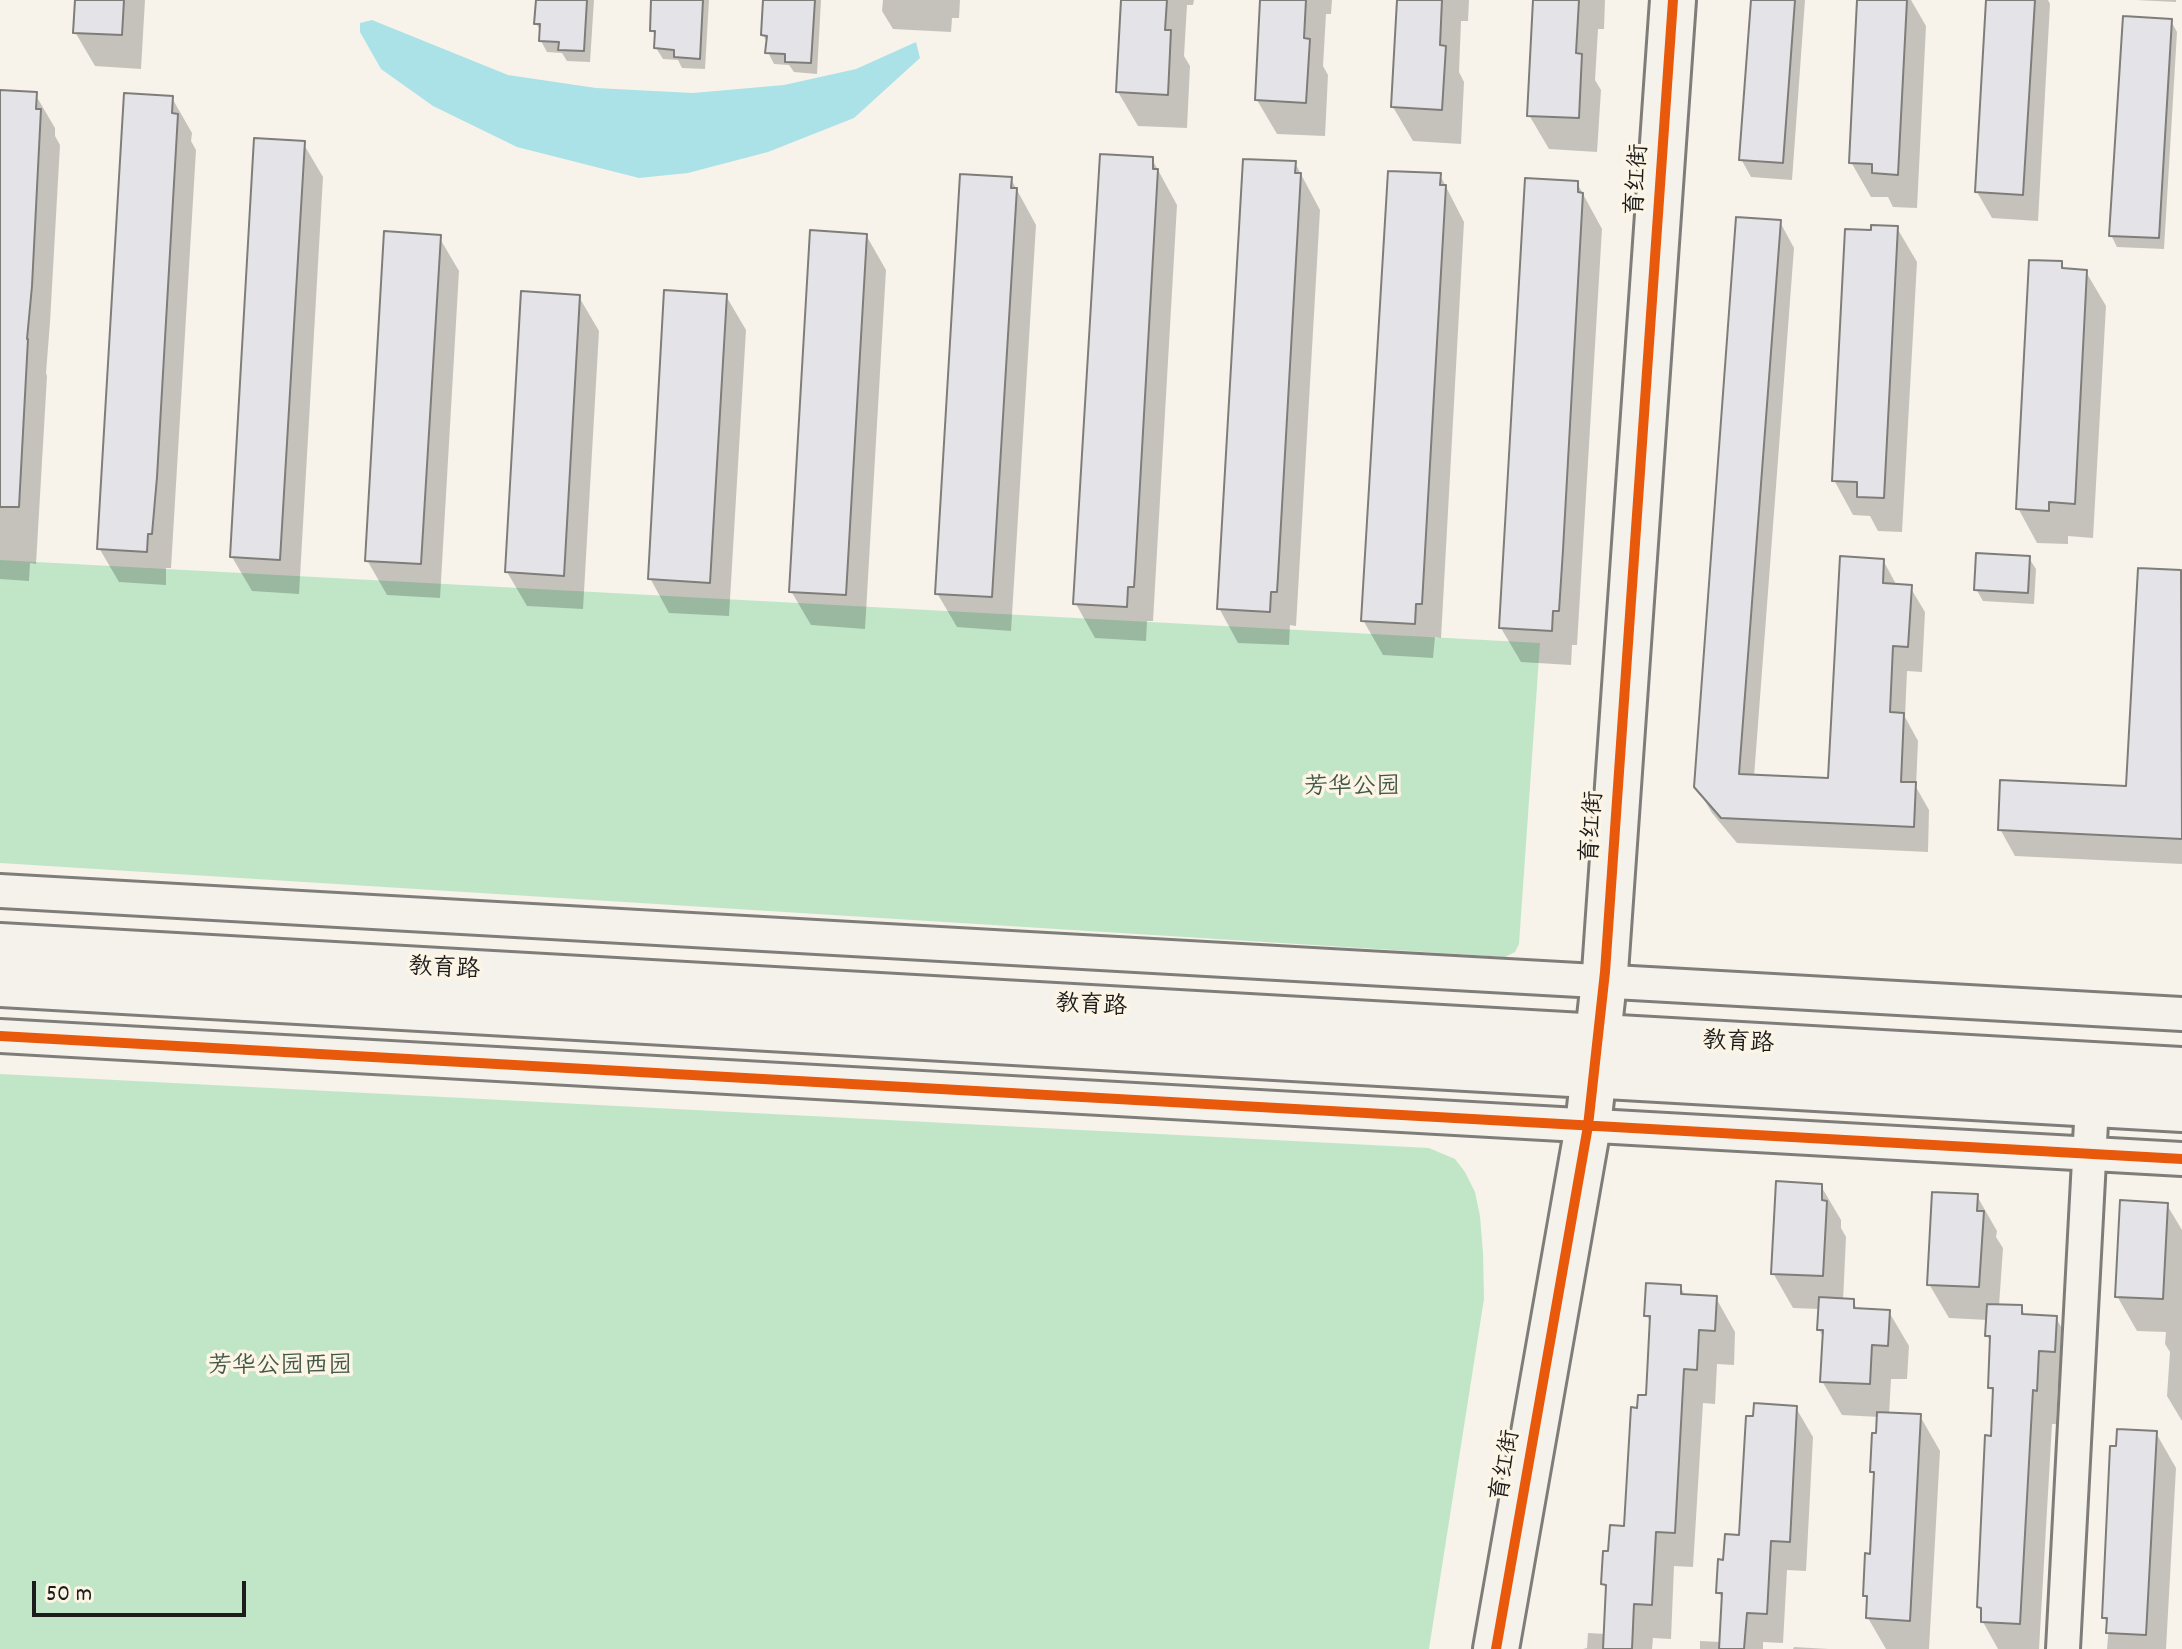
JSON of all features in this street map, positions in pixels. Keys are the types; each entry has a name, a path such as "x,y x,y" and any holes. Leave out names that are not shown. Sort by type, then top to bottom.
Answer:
{"main road":[{"name":"育红街","path":"1496,1649 1588,1126 1603,981 1673,0"},
{"name":"教育路","path":"0,946 1595,1056 2092,1104 2182,1109"},
{"name":"教育路","path":"0,984 1595,1056 2182,1070"}],"street":[{"path":"0,891 2182,1014"},
{"path":"0,1036 2182,1159"},
{"path":"2063,1649 2092,1104"}],"green space":[{"name":"芳华公园","path":"0,560 1540,643 1519,944 1515,952 1505,957 0,863"},
{"name":"芳华公园西园","path":"0,1074 1429,1148 1455,1159 1475,1192 1480,1216 1484,1299 1429,1649 0,1649"}],"water":[{"path":"372,20 508,75 596,88 693,93 784,85 856,69 916,42 920,58 854,118 768,152 688,173 639,178 517,147 433,106 381,69 360,32 360,23"}],"building":[{"path":"75,0 124,0 122,35 73,33"},
{"path":"536,0 587,0 584,51 558,50 559,42 539,41 540,24 534,24"},
{"path":"651,0 703,0 700,59 674,57 674,50 654,48 655,31 650,31"},
{"path":"763,0 815,0 811,63 785,62 785,54 765,53 767,36 761,35"},
{"path":"1121,0 1167,0 1165,30 1171,30 1168,95 1116,92"},
{"path":"1260,0 1306,0 1304,38 1310,39 1306,103 1255,100"},
{"path":"1397,0 1442,0 1440,45 1446,46 1442,110 1391,107"},
{"path":"1533,0 1579,0 1576,53 1582,54 1579,118 1527,116"},
{"path":"1751,0 1795,0 1783,163 1739,160"},
{"path":"1857,0 1907,0 1898,175 1872,173 1872,164 1849,163"},
{"path":"1986,0 2035,0 2023,195 1975,192"},
{"path":"2123,16 2172,19 2159,238 2109,236"},
{"path":"0,90 37,92 36,109 41,109 19,507 0,507"},
{"path":"124,93 173,96 172,113 178,114 157,477 152,534 148,534 147,552 97,549"},
{"path":"254,138 305,141 280,560 230,557"},
{"path":"1100,154 1153,157 1153,169 1158,169 1134,587 1128,587 1127,607 1073,604"},
{"path":"1243,159 1296,161 1295,173 1301,173 1277,592 1271,592 1270,612 1217,609"},
{"path":"1388,171 1441,173 1440,185 1446,185 1422,604 1416,604 1415,624 1361,621"},
{"path":"960,174 1012,177 1011,188 1017,188 992,597 935,594"},
{"path":"1525,178 1578,181 1578,192 1583,193 1559,611 1553,611 1552,631 1499,628"},
{"path":"1736,217 1781,220 1739,774 1828,778 1840,556 1884,559 1883,583 1912,585 1908,647 1893,646 1890,712 1904,713 1901,782 1916,782 1914,827 1721,818 1694,787"},
{"path":"1871,225 1898,226 1884,498 1857,497 1857,482 1832,481 1845,229 1871,230"},
{"path":"810,230 867,234 846,595 789,592"},
{"path":"384,231 441,235 421,564 365,561"},
{"path":"2029,260 2062,261 2062,268 2087,270 2075,504 2049,502 2049,511 2016,509"},
{"path":"664,290 727,294 710,583 648,579"},
{"path":"521,291 580,295 564,576 505,572"},
{"path":"1976,553 2030,556 2028,593 1974,590"},
{"path":"2138,568 2181,570 2182,839 1998,830 2000,780 2126,786"},
{"path":"1776,1181 1822,1184 1822,1200 1827,1201 1823,1276 1771,1274"},
{"path":"1932,1192 1978,1194 1977,1211 1984,1211 1979,1287 1927,1285"},
{"path":"2120,1200 2168,1203 2163,1299 2115,1297"},
{"path":"1646,1283 1681,1285 1681,1294 1717,1296 1715,1331 1699,1330 1697,1370 1684,1369 1675,1533 1656,1532 1652,1605 1634,1604 1632,1649 1603,1649 1606,1585 1601,1584 1603,1551 1608,1551 1610,1525 1624,1526 1631,1407 1637,1408 1638,1395 1646,1395 1650,1316 1644,1316"},
{"path":"1819,1297 1854,1299 1854,1308 1890,1310 1888,1346 1872,1345 1870,1384 1820,1382 1823,1330 1817,1330"},
{"path":"1987,1304 2022,1305 2022,1314 2057,1316 2055,1352 2039,1351 2037,1391 2033,1390 2020,1624 1981,1622 1981,1608 1977,1607 1985,1435 1991,1436 1993,1388 1988,1388 1990,1336 1985,1336"},
{"path":"1754,1403 1797,1406 1790,1542 1771,1541 1767,1614 1747,1613 1744,1649 1719,1649 1722,1593 1716,1593 1718,1559 1723,1560 1725,1534 1739,1535 1746,1416 1753,1416"},
{"path":"1877,1412 1921,1414 1910,1621 1866,1618 1867,1596 1863,1596 1865,1553 1870,1554 1874,1472 1870,1472 1872,1433 1876,1433"},
{"path":"2117,1429 2157,1431 2146,1635 2106,1633 2107,1618 2102,1618 2110,1446 2116,1446"}],"cycle path":[{"path":"1496,1649 1588,1126 1605,972 1673,0"},
{"path":"0,1036 2182,1159"}]}
